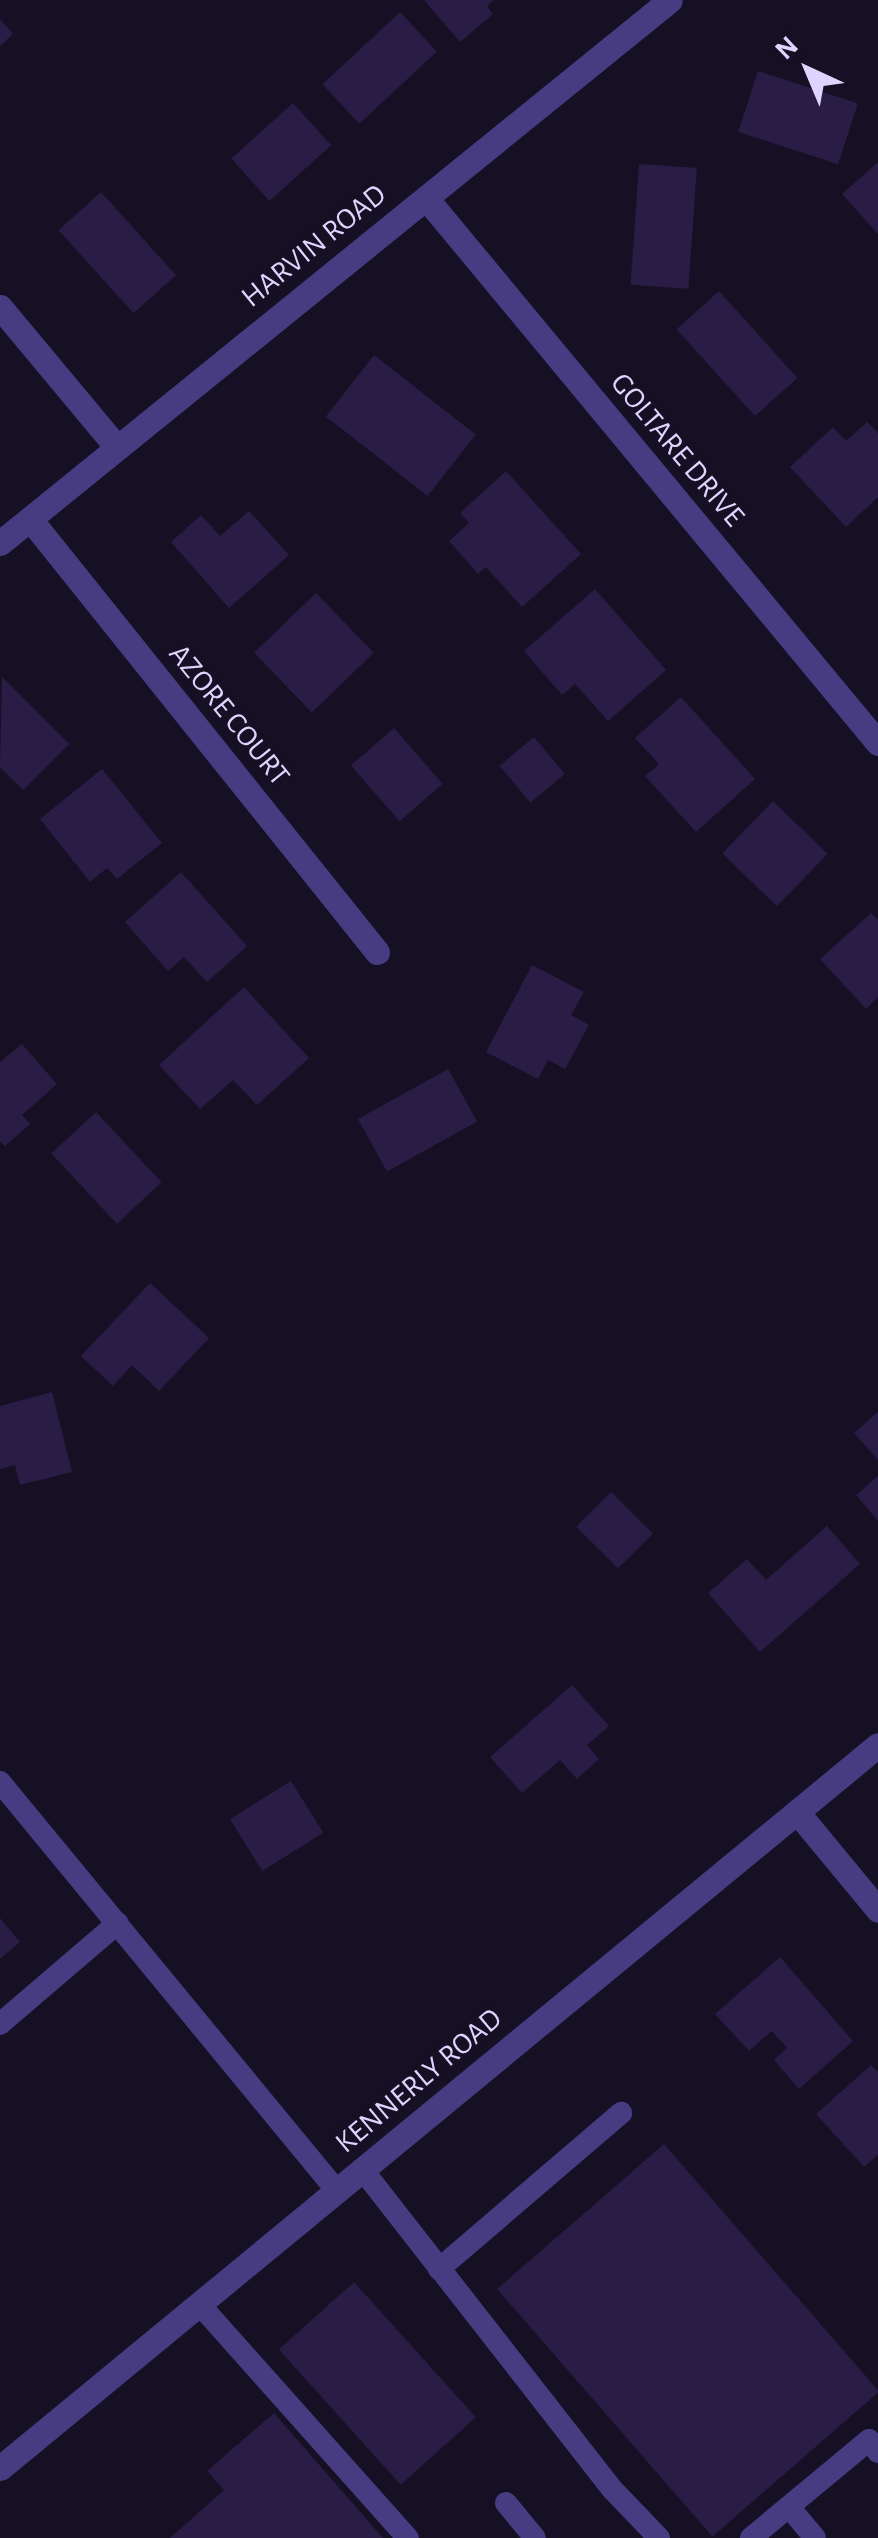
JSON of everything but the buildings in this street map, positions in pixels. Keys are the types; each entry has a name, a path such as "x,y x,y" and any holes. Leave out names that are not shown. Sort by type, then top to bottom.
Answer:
{"street":[{"name":"HARVIN ROAD","path":"0,544 670,0"},
{"name":"GOLTARE DRIVE","path":"426,198 878,743"},
{"path":"0,308 116,446"},
{"name":"AZORE COURT","path":"30,519 376,952"},
{"name":"KENNERLY ROAD","path":"1,2464 201,2306 878,1744"},
{"path":"797,1812 878,1910"}],"lane":[{"path":"0,1782 337,2191"},
{"path":"0,2024 118,1923"},
{"path":"440,2269 621,2113"},
{"path":"362,2170 612,2488 660,2538"},
{"path":"201,2306 408,2538"},
{"path":"751,2538 869,2440 878,2452"},
{"path":"506,2503 536,2538"},
{"path":"789,2507 815,2538"}]}
